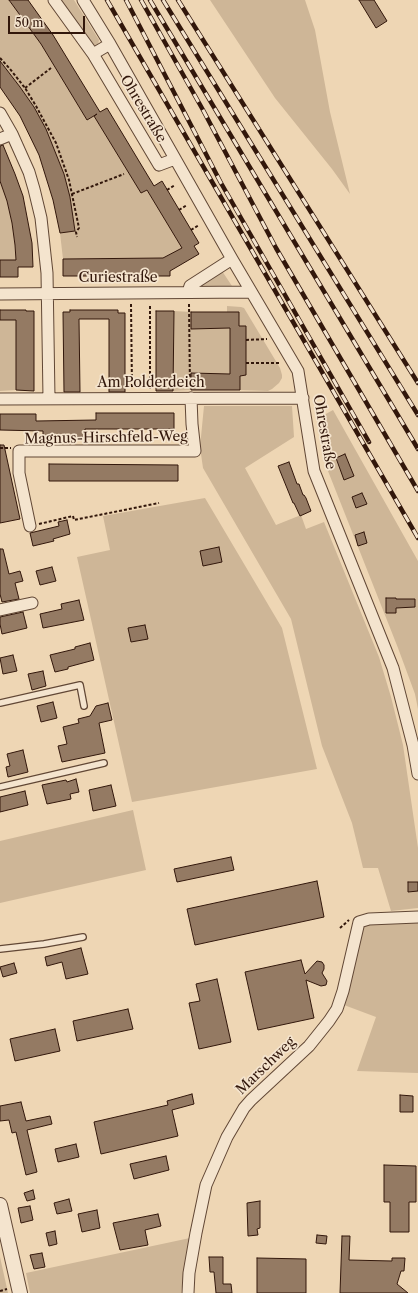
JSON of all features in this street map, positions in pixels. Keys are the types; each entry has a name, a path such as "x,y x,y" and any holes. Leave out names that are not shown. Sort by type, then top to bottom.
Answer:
{"street":[{"name":"Ohrestraße","path":"54,0 93,54 159,165 174,159"},
{"name":"Ohrestraße","path":"83,0 110,44 174,159 298,371 314,471 393,668 413,745 418,774"},
{"path":"93,54 110,44"},
{"path":"0,113 12,134 29,172 39,206 46,253 49,398"},
{"path":"0,139 12,134"},
{"path":"188,298 190,286 232,259"},
{"name":"Curiestraße","path":"0,294 48,293 188,298 251,292"},
{"name":"Am Polderdeich","path":"0,398 303,398"},
{"name":"Magnus-Hirschfeld-Weg","path":"30,526 19,473 19,451 195,451 191,398"},
{"path":"0,610 32,603"},
{"name":"Marschweg","path":"188,1293 196,1233 206,1185 227,1137 244,1108 309,1046 329,1021 336,1009 343,991 359,922 369,919 418,917"},
{"path":"0,1205 20,1293"}],"lane":[{"path":"0,704 80,685 84,706"},
{"path":"0,787 104,763"},
{"path":"0,949 44,944 83,937"}],"path":[{"path":"0,58 25,88 56,143 69,180 79,228 76,232 77,238"},
{"path":"25,88 51,68"},
{"path":"72,194 124,174"},
{"path":"167,190 175,185"},
{"path":"179,210 187,205"},
{"path":"191,230 199,225"},
{"path":"188,298 191,398"},
{"path":"131,304 132,398"},
{"path":"150,304 150,398"},
{"path":"246,340 267,339"},
{"path":"246,363 282,363"},
{"path":"30,526 74,516 74,520 159,503"},
{"path":"340,928 351,918"}],"shaded area":[{"path":"0,0 9,0 41,44 87,120 94,116 141,193 147,190 182,248 168,256 168,258 63,259 60,233 75,231 70,197 64,174 46,129 34,107 0,62"},
{"path":"58,0 74,0 99,40 98,45 94,47"},
{"path":"210,0 305,0 315,30 330,112 350,194 332,169 275,98"},
{"path":"0,181 7,201 12,223 16,260 0,260"},
{"path":"222,271 232,286 202,286 201,284"},
{"path":"227,306 244,308 280,368 282,378 272,389 268,391 240,390 240,376 246,375 246,326 239,326 239,312 227,312"},
{"path":"174,311 191,312 191,329 230,328 230,374 191,373 191,390 173,391"},
{"path":"0,320 16,320 16,390 0,391"},
{"path":"204,406 292,406 294,437 245,468 276,525 301,515 306,529 324,522 379,657 403,745 418,848 418,908 391,911 378,868 363,868 352,823 322,746 291,619 203,468 200,447"},
{"path":"333,410 418,561 418,709 415,694 398,648 326,466 317,419"},
{"path":"205,498 282,628 317,769 132,802 77,557 110,550 103,516"},
{"path":"133,810 146,870 0,903 0,841"},
{"path":"418,921 418,1073 357,1071 376,1017 344,1005 363,925"},
{"path":"190,1238 181,1293 30,1293 26,1273"},
{"path":"0,1257 8,1293 0,1293"}],"building":[{"path":"9,0 28,0 53,35 100,112 107,108 154,186 162,181 199,243 194,246 199,254 170,271 170,276 63,276 63,259 163,258 182,248 147,190 141,193 94,116 97,114 87,120 41,44"},
{"path":"359,0 374,0 387,21 376,28"},
{"path":"0,61 34,107 46,129 64,174 70,197 75,231 60,233 53,200 39,155 20,116 0,87"},
{"path":"3,145 23,196 32,243 33,267 18,267 18,277 0,277 0,260 16,260 12,223 7,201 0,181 0,146"},
{"path":"0,310 34,311 34,391 16,390 16,320 0,320"},
{"path":"70,310 118,310 118,313 125,313 125,392 109,392 109,319 79,319 80,392 64,392 63,312 70,312"},
{"path":"156,311 174,311 173,391 156,391"},
{"path":"191,312 239,312 239,326 246,326 246,375 240,376 240,390 191,390 191,373 230,374 230,328 191,329"},
{"path":"96,413 174,413 174,429 85,429 85,437 43,438 43,431 0,430 0,414 36,414 36,421 96,420"},
{"path":"0,445 4,445 20,519 0,523"},
{"path":"345,454 354,476 344,480 336,458"},
{"path":"289,462 297,484 299,484 311,511 300,516 278,466"},
{"path":"49,464 178,465 178,481 49,481"},
{"path":"362,493 367,504 356,508 352,497"},
{"path":"67,520 70,534 53,539 54,541 33,546 30,533 59,526 58,522"},
{"path":"364,532 367,543 358,546 355,535"},
{"path":"219,547 222,562 203,566 200,551"},
{"path":"0,549 3,549 9,574 20,571 23,581 15,583 19,599 2,602 0,594"},
{"path":"52,567 56,581 40,585 36,571"},
{"path":"386,598 415,599 415,607 396,608 396,613 386,613"},
{"path":"79,600 84,620 43,628 40,614 62,609 61,604"},
{"path":"23,612 27,628 2,634 0,617"},
{"path":"145,625 148,639 131,642 128,628"},
{"path":"90,643 94,660 55,672 50,655 75,649 75,647"},
{"path":"13,655 17,671 3,674 0,658"},
{"path":"43,671 46,686 32,690 28,674"},
{"path":"53,702 57,718 41,722 37,706"},
{"path":"108,703 112,720 99,723 105,753 62,762 58,746 67,744 63,727 79,723 78,719 90,716 96,706"},
{"path":"23,750 28,772 8,777 6,767 10,766 7,754"},
{"path":"76,779 79,792 70,794 71,799 47,804 42,785 66,780 67,782"},
{"path":"111,785 116,806 93,811 89,790"},
{"path":"25,791 28,805 0,812 0,797"},
{"path":"231,857 234,870 177,882 174,869"},
{"path":"317,881 324,917 195,945 187,909"},
{"path":"408,882 418,882 418,891 408,892"},
{"path":"81,948 88,974 66,979 62,962 47,966 45,957"},
{"path":"301,960 305,974 317,961 322,962 324,965 322,973 327,981 326,985 321,986 306,980 314,1018 258,1030 245,972"},
{"path":"14,963 17,973 3,977 0,967"},
{"path":"217,979 231,1042 199,1049 189,1003 200,1001 196,984"},
{"path":"128,1009 133,1029 77,1041 73,1021"},
{"path":"55,1029 60,1051 15,1061 10,1039"},
{"path":"192,1094 194,1104 172,1110 178,1136 101,1154 94,1122 168,1105 167,1101"},
{"path":"400,1095 413,1096 413,1112 400,1112"},
{"path":"21,1102 26,1121 50,1116 52,1124 27,1130 37,1172 26,1175 16,1132 12,1133 9,1120 0,1121 0,1106"},
{"path":"76,1144 79,1157 58,1162 55,1149"},
{"path":"166,1156 169,1170 134,1179 130,1164"},
{"path":"384,1165 416,1166 416,1202 409,1202 409,1232 390,1232 390,1202 384,1202"},
{"path":"33,1190 35,1199 27,1201 24,1193"},
{"path":"69,1199 72,1211 57,1214 54,1203"},
{"path":"260,1201 260,1228 257,1229 258,1235 248,1236 247,1203"},
{"path":"30,1206 33,1220 21,1223 18,1208"},
{"path":"97,1210 100,1228 82,1232 78,1214"},
{"path":"158,1214 161,1226 145,1230 148,1245 120,1250 113,1223"},
{"path":"55,1231 57,1244 49,1246 46,1233"},
{"path":"317,1235 327,1236 326,1244 316,1243"},
{"path":"342,1236 350,1236 349,1260 392,1261 392,1258 405,1258 404,1271 401,1271 397,1284 408,1293 340,1293"},
{"path":"42,1253 45,1267 34,1269 30,1255"},
{"path":"209,1257 223,1257 223,1284 231,1284 232,1293 216,1293 214,1272 210,1272"},
{"path":"257,1258 306,1259 306,1293 257,1293"}],"railway":[{"path":"107,0 418,538"},
{"path":"126,0 221,183 369,442"},
{"path":"141,0 203,110 276,248 418,491"},
{"path":"150,0 418,449"},
{"path":"163,0 418,415"},
{"path":"178,0 418,383"}]}
